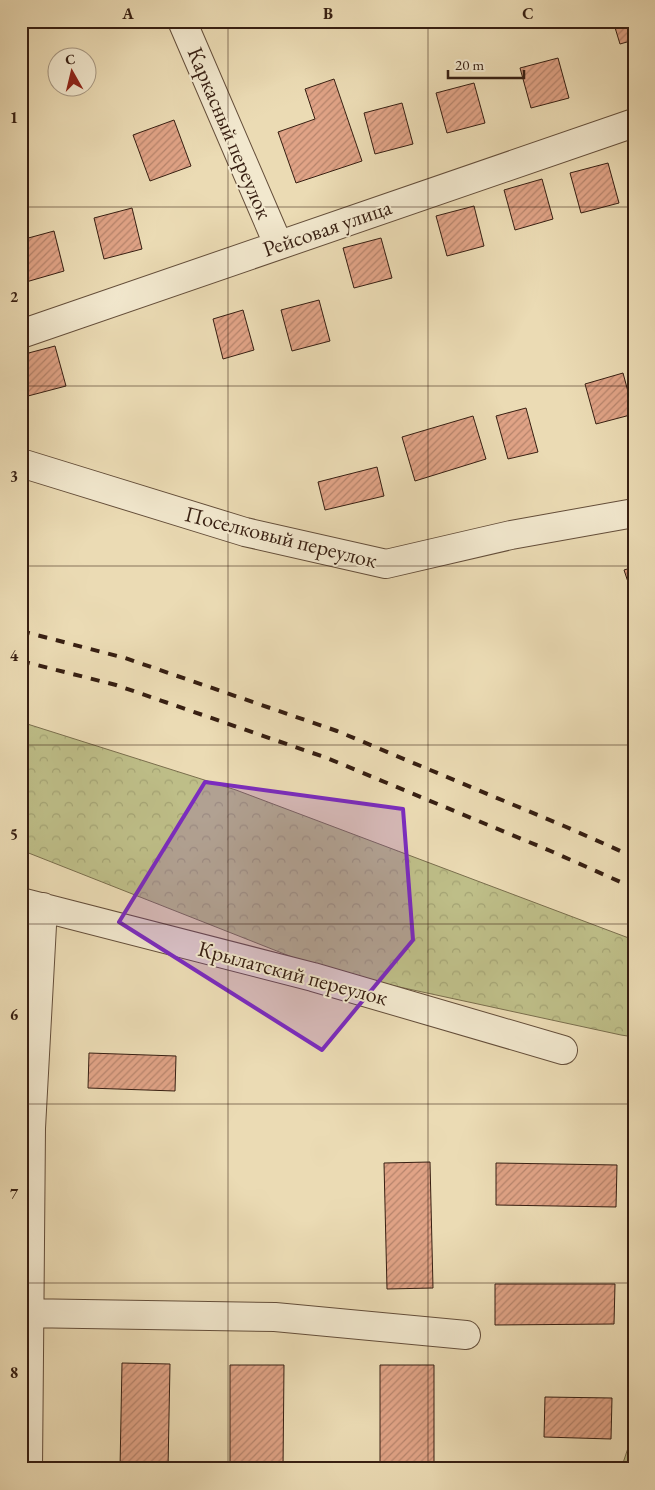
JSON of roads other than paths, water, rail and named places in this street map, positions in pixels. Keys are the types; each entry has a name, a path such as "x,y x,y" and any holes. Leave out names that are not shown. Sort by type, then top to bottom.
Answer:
{"street":[{"name":"Каркасный переулок","path":"182,21 278,244"},
{"name":"Рейсовая улица","path":"21,334 634,123"},
{"name":"Поселковый переулок","path":"21,463 245,532 386,564 511,535 634,513"},
{"name":"Крылатский переулок","path":"32,904 313,977 563,1050"},
{"path":"28,1469 25,1313 26,1128 32,904"},
{"path":"25,1313 275,1317 466,1335"}],"railway":[{"path":"21,631 125,658 337,731 634,857"},
{"path":"21,661 116,685 327,758 553,852 634,888"}]}
